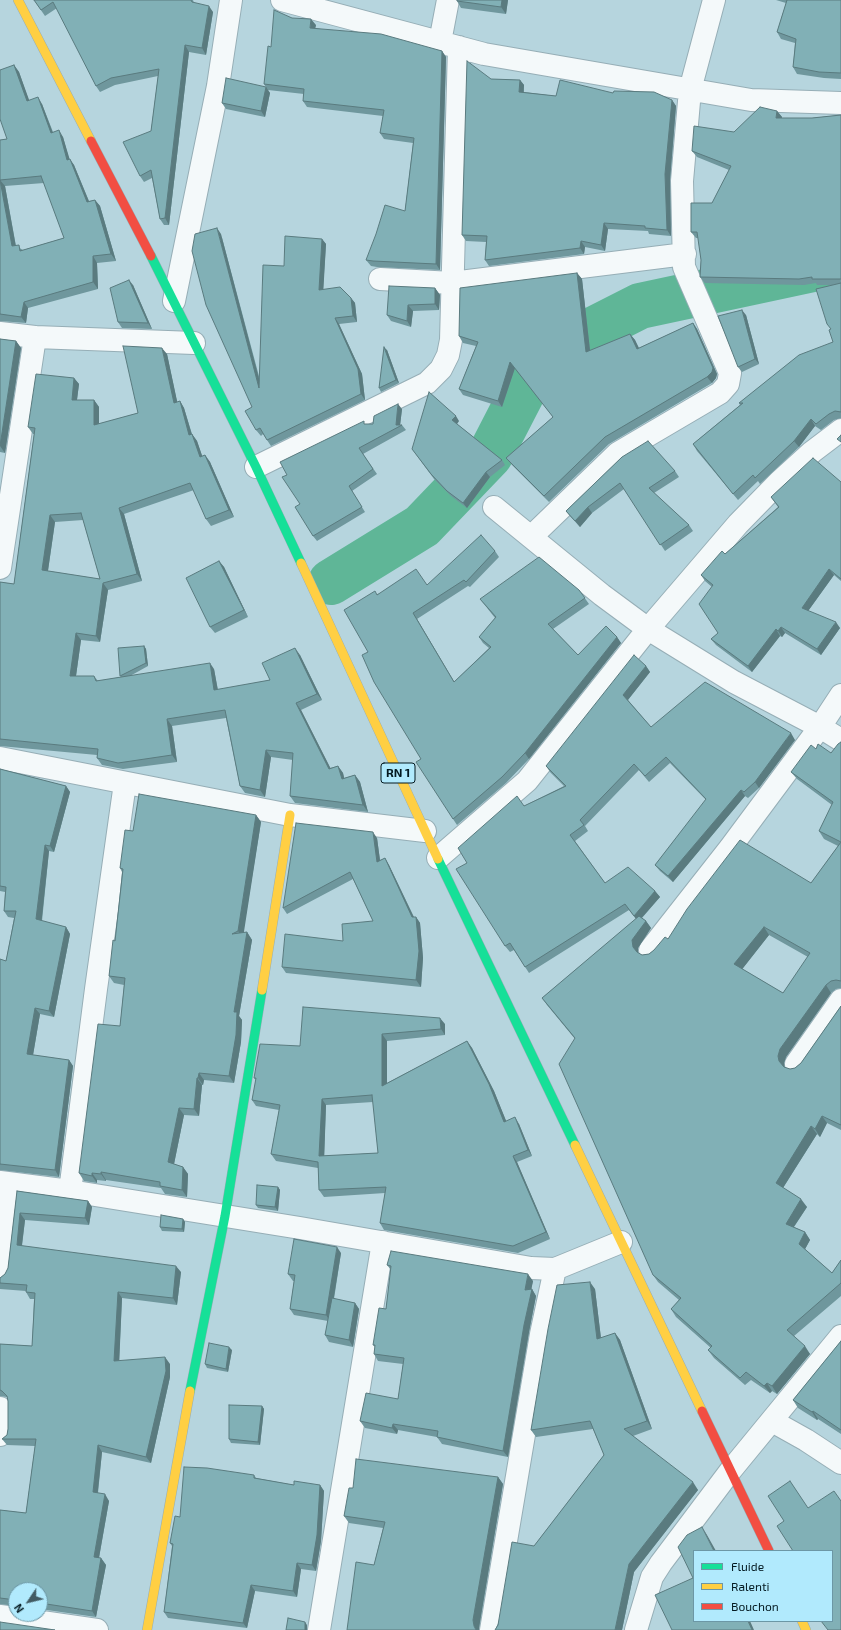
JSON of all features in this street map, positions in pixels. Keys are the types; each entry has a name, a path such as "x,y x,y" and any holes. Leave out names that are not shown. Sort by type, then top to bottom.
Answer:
{"main road":[{"name":"RN 1","path":"18,0 174,301 256,467 425,831 769,1550"},
{"path":"147,1630 184,1421 225,1216 290,815"}],"street":[{"path":"174,301 218,86 231,0"},
{"path":"282,0 484,54 751,100 841,103"},
{"path":"256,467 427,383 441,370 448,355 451,340 452,283 450,45 448,0"},
{"path":"530,537 618,453 720,393 728,384 730,373 684,266 685,254 682,181 690,90 714,0"},
{"path":"380,279 452,283 685,254"},
{"path":"0,332 35,337 194,343"},
{"path":"0,568 35,337"},
{"path":"438,858 526,781 648,629 738,524 779,482 812,452 841,430"},
{"path":"494,507 602,595 648,629 734,682 820,727 841,740"},
{"path":"650,950 730,848 820,727 841,695"},
{"path":"0,758 290,815 425,831"},
{"path":"70,1191 96,989 125,783"},
{"path":"796,1064 841,1000"},
{"path":"0,1273 5,1183 70,1191 225,1216 531,1268 555,1269 621,1242"},
{"path":"319,1630 382,1242"},
{"path":"491,1630 541,1334 555,1269"},
{"path":"636,1630 652,1577 730,1470 841,1336"},
{"path":"0,1408 0,1436"},
{"path":"772,1421 806,1440 841,1463"},
{"path":"0,1616 97,1630"}],"building":[{"path":"34,0 191,0 192,2 209,6 202,48 185,45 165,218 160,219 151,170 140,176 123,142 151,131 159,69 111,78 96,86 53,2 41,10"},
{"path":"457,0 502,0 501,7"},
{"path":"787,0 841,0 841,73 819,72 793,67 796,39 777,32"},
{"path":"274,10 292,18 311,19 310,28 381,34 442,51 436,264 366,260 385,205 405,211 414,138 380,133 384,110 303,101 304,89 264,84 268,46 271,47"},
{"path":"467,61 491,79 520,80 519,92 556,96 560,80 613,93 614,91 654,92 672,100 665,174 667,230 645,228 645,226 604,223 601,245 581,241 580,248 485,260 487,236 462,235"},
{"path":"14,65 27,101 38,97 51,133 59,130 67,160 70,159 87,202 95,200 111,254 93,256 93,282 24,302 21,317 0,314 0,180 0,140 7,139 0,119 0,70","holes":["41,176 64,238 20,251 19,245 12,246 0,180"]},
{"path":"226,78 266,87 261,111 222,103"},
{"path":"760,107 777,111 776,118 812,118 841,115 841,279 812,279 812,277 799,279 700,277 701,260 697,232 691,232 691,203 712,203 731,166 692,151 694,126 734,132"},
{"path":"217,228 259,388 263,265 284,266 285,236 322,239 319,290 340,287 351,298 353,316 335,318 358,369 361,394 267,440 260,428 256,430 245,411 252,407 206,305 192,251 195,234"},
{"path":"577,273 586,352 630,334 637,349 693,323 713,368 712,372 707,377 605,437 544,496 506,458 553,417 510,362 498,401 459,389 478,342 459,336 460,288"},
{"path":"129,280 148,323 118,322 110,288"},
{"path":"841,283 841,412 835,411 816,424 811,419 794,441 755,478 753,475 733,494 693,444 743,403 739,403 799,355 833,342 829,330 831,329 827,324 816,289"},
{"path":"389,286 435,288 435,304 408,305 407,321 387,315"},
{"path":"742,310 755,359 738,367 718,316"},
{"path":"0,339 16,341 0,446"},
{"path":"123,346 162,348 174,403 180,401 189,435 192,434 200,457 205,455 229,510 206,519 190,483 119,508 137,574 103,583 96,636 76,633 70,676 94,676 96,681 210,663 214,690 270,680 262,663 295,648 317,694 296,703 329,769 338,766 342,779 355,775 363,805 290,796 293,753 266,750 260,790 240,786 225,710 167,719 172,755 118,763 97,758 98,749 0,739 0,582 14,584 35,428 28,427 36,374 74,378 72,400 94,400 94,425 138,413","holes":["81,513 100,579 42,570 50,515"]},
{"path":"384,347 396,380 379,388"},
{"path":"429,392 456,416 452,420 502,460 486,472 463,503 447,491 431,474 412,449"},
{"path":"398,404 396,425 402,425 359,448 373,469 349,486 362,507 313,536 295,507 300,504 282,477 287,475 280,462 364,421 364,424 373,424 374,416"},
{"path":"841,435 841,442 837,439"},
{"path":"648,441 675,471 649,488 689,525 660,545 620,483 588,507 575,521 566,511 622,457"},
{"path":"813,458 841,482 841,579 829,569 802,608 836,622 817,649 781,627 778,631 776,629 748,666 711,639 718,633 699,604 713,585 701,575 722,551 725,554 779,507 771,497"},
{"path":"481,535 495,551 466,582 464,580 413,613 454,682 491,647 479,637 496,617 480,599 539,557 579,590 585,598 548,624 578,655 606,626 617,637 525,753 502,777 453,819 416,762 421,759 374,682 362,655 368,652 344,610 375,591 377,595 416,569 427,585"},
{"path":"219,561 244,610 210,627 186,578"},
{"path":"144,646 146,663 120,676 118,648"},
{"path":"634,655 646,666 623,695 651,727 705,682 791,733 755,782 744,792 741,790 668,876 655,865 706,799 666,757 645,776 634,764 580,820 584,825 570,835 605,883 628,867 655,891 634,916 625,904 525,967 510,943 505,946 456,869 467,863 458,848 517,796 524,806 566,786 546,766"},
{"path":"841,742 841,842 819,831 833,802 791,772 811,745 816,749 818,744 831,753"},
{"path":"0,769 66,786 50,846 45,845 36,919 66,927 49,1011 35,1008 27,1054 69,1060 55,1170 0,1164 0,959 6,961 16,911 4,911 6,887 0,886"},
{"path":"139,794 256,815 238,931 232,934 247,932 234,1012 237,1012 236,1035 229,1076 199,1073 197,1078 194,1109 179,1108 168,1162 183,1167 182,1190 160,1186 160,1182 101,1172 101,1174 92,1173 92,1176 79,1173 98,1024 120,1026 125,978 109,976 113,940 115,941 123,869 120,868 125,830 133,831"},
{"path":"296,823 373,832 377,862 385,858 412,917 416,917 419,951 416,980 282,967 285,934 343,941 342,924 373,921 350,872 283,908"},
{"path":"740,840 811,883 841,842 841,981 831,981 826,985 780,1049 778,1056 779,1061 784,1067 790,1069 795,1068 801,1063 841,1006 841,1125 822,1116 815,1129 811,1126 776,1183 801,1199 786,1224 805,1232 799,1244 832,1273 841,1260 841,1283 787,1330 805,1346 772,1386 767,1383 764,1386 746,1372 740,1378 708,1350 712,1346 671,1309 681,1298 653,1275 559,1064 575,1038 542,998 639,916 646,921 632,940 633,947 637,952 642,955 649,954 665,937 668,939 687,909","holes":["764,927 810,953 783,993 734,964"]},
{"path":"303,1007 440,1018 441,1029 382,1034 382,1086 467,1041 489,1084 504,1122 515,1117 528,1150 513,1156 546,1232 513,1246 380,1223 386,1187 319,1190 318,1162 271,1154 280,1105 252,1100 260,1044 300,1046","holes":["372,1095 378,1153 319,1156 322,1099"]},
{"path":"257,1185 278,1187 275,1207 256,1205"},
{"path":"17,1191 88,1201 85,1218 20,1213 17,1245 176,1266 173,1298 118,1292 114,1361 165,1357 166,1371 146,1457 98,1445 93,1492 105,1494 94,1557 101,1558 92,1611 48,1604 48,1582 8,1582 8,1599 0,1598 0,1510 26,1513 36,1439 2,1439 7,1435 8,1429 8,1401 7,1396 0,1390 0,1344 32,1346 35,1293 26,1292 27,1285 0,1283 0,1278 5,1274 8,1268"},
{"path":"161,1215 183,1219 182,1229 160,1227"},
{"path":"294,1239 337,1247 326,1315 290,1309 295,1275 288,1274"},
{"path":"391,1251 528,1274 525,1290 532,1289 524,1325 503,1451 437,1437 438,1431 393,1424 392,1428 360,1421 366,1393 398,1399 404,1358 374,1354 375,1345 373,1345 379,1308 386,1309 391,1266 387,1265"},
{"path":"590,1282 597,1339 615,1333 647,1421 624,1429 693,1482 629,1564 615,1630 495,1630 498,1625 512,1542 534,1546 604,1455 590,1421 531,1430 557,1285"},
{"path":"332,1298 355,1303 349,1340 325,1335"},
{"path":"841,1341 841,1430 813,1411 812,1412 793,1400"},
{"path":"209,1343 229,1347 226,1369 205,1364"},
{"path":"229,1405 262,1406 258,1442 229,1439"},
{"path":"356,1459 498,1477 473,1620 476,1630 347,1630 356,1562 374,1565 385,1522 344,1516 349,1488 353,1488"},
{"path":"184,1467 207,1468 254,1475 254,1478 294,1485 294,1481 320,1485 317,1535 312,1565 297,1563 293,1591 251,1585 243,1623 164,1612 173,1544 170,1543 175,1516 180,1517"},
{"path":"790,1481 808,1508 834,1491 841,1501 841,1630 828,1630 822,1622 833,1622 833,1550 792,1550 777,1526 784,1521 768,1496"},
{"path":"702,1527 714,1550 693,1550 693,1578 678,1547 687,1535"},
{"path":"693,1578 693,1622 748,1622 752,1630 672,1630 655,1595"},
{"path":"288,1618 305,1622 305,1630 286,1630"},
{"path":"0,1622 55,1630 0,1630"}],"waterway":[{"path":"331,582 422,526 490,455 523,391 571,341 640,306 841,263"}],"traffic: fast":[{"path":"151,256 256,467 301,563"},
{"path":"438,859 575,1145"},
{"path":"190,1391 225,1216 262,990"}],"traffic: slow":[{"path":"18,0 91,141"},
{"path":"301,563 438,859"},
{"path":"262,990 290,815"},
{"path":"575,1145 702,1411"},
{"path":"147,1630 190,1391"},
{"path":"802,1622 806,1630"}],"traffic: jam":[{"path":"91,141 151,256"},
{"path":"702,1411 769,1550"}]}
